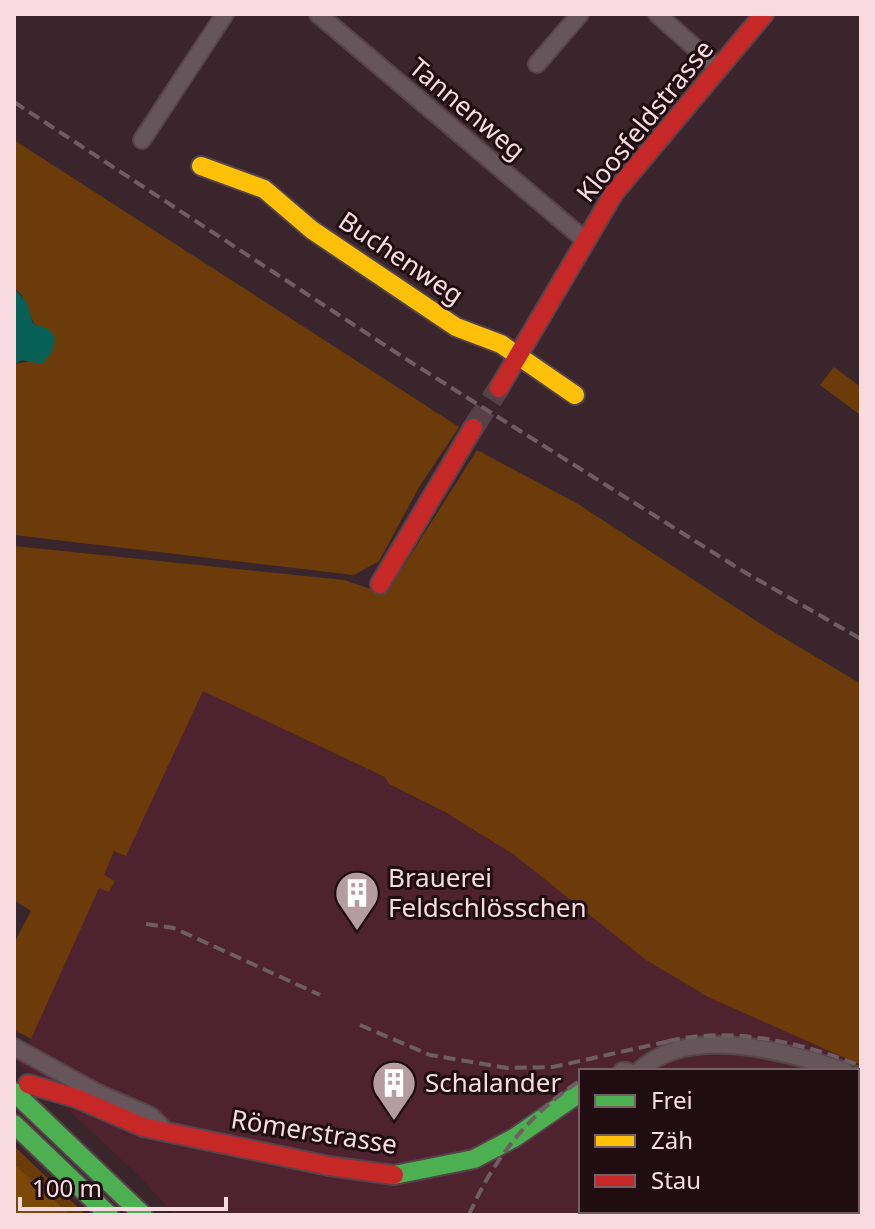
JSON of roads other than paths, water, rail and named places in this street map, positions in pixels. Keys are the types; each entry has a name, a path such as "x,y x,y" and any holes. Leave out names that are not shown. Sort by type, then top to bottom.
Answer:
{"main road":[{"name":"Kloosfeldstrasse","path":"499,388 614,193 764,14"},
{"name":"Buchenweg","path":"201,166 212,173 255,184 297,212 312,230 456,327 501,344 575,395"},
{"path":"380,584 473,428"},
{"path":"21,1088 143,1215"},
{"name":"Römerstrasse","path":"21,1088 76,1098 143,1127 193,1139 329,1166 393,1175 474,1159 514,1138 579,1093"},
{"path":"14,1124 109,1215"}],"street":[{"path":"142,140 225,14"},
{"name":"Tannenweg","path":"318,14 586,241"},
{"path":"537,64 580,14"},
{"path":"657,14 719,69"},
{"path":"641,1069 653,1057 680,1049 707,1046 790,1053 839,1069"},
{"path":"14,1047 98,1093 151,1116 165,1130"}],"tunnel":[{"path":"473,428 499,388"}],"railway":[{"path":"14,102 409,361 741,570 861,639"},
{"path":"146,924 174,928 320,995"},
{"path":"360,1025 430,1055 507,1068 553,1067 679,1039"},
{"path":"668,1041 717,1035 766,1039 814,1050 861,1066"},
{"path":"469,1215 489,1175 529,1122 579,1081"}],"place":[{"name":"Brauerei Feldschlösschen","path":"357,932"},
{"name":"Schalander","path":"394,1122"}]}
